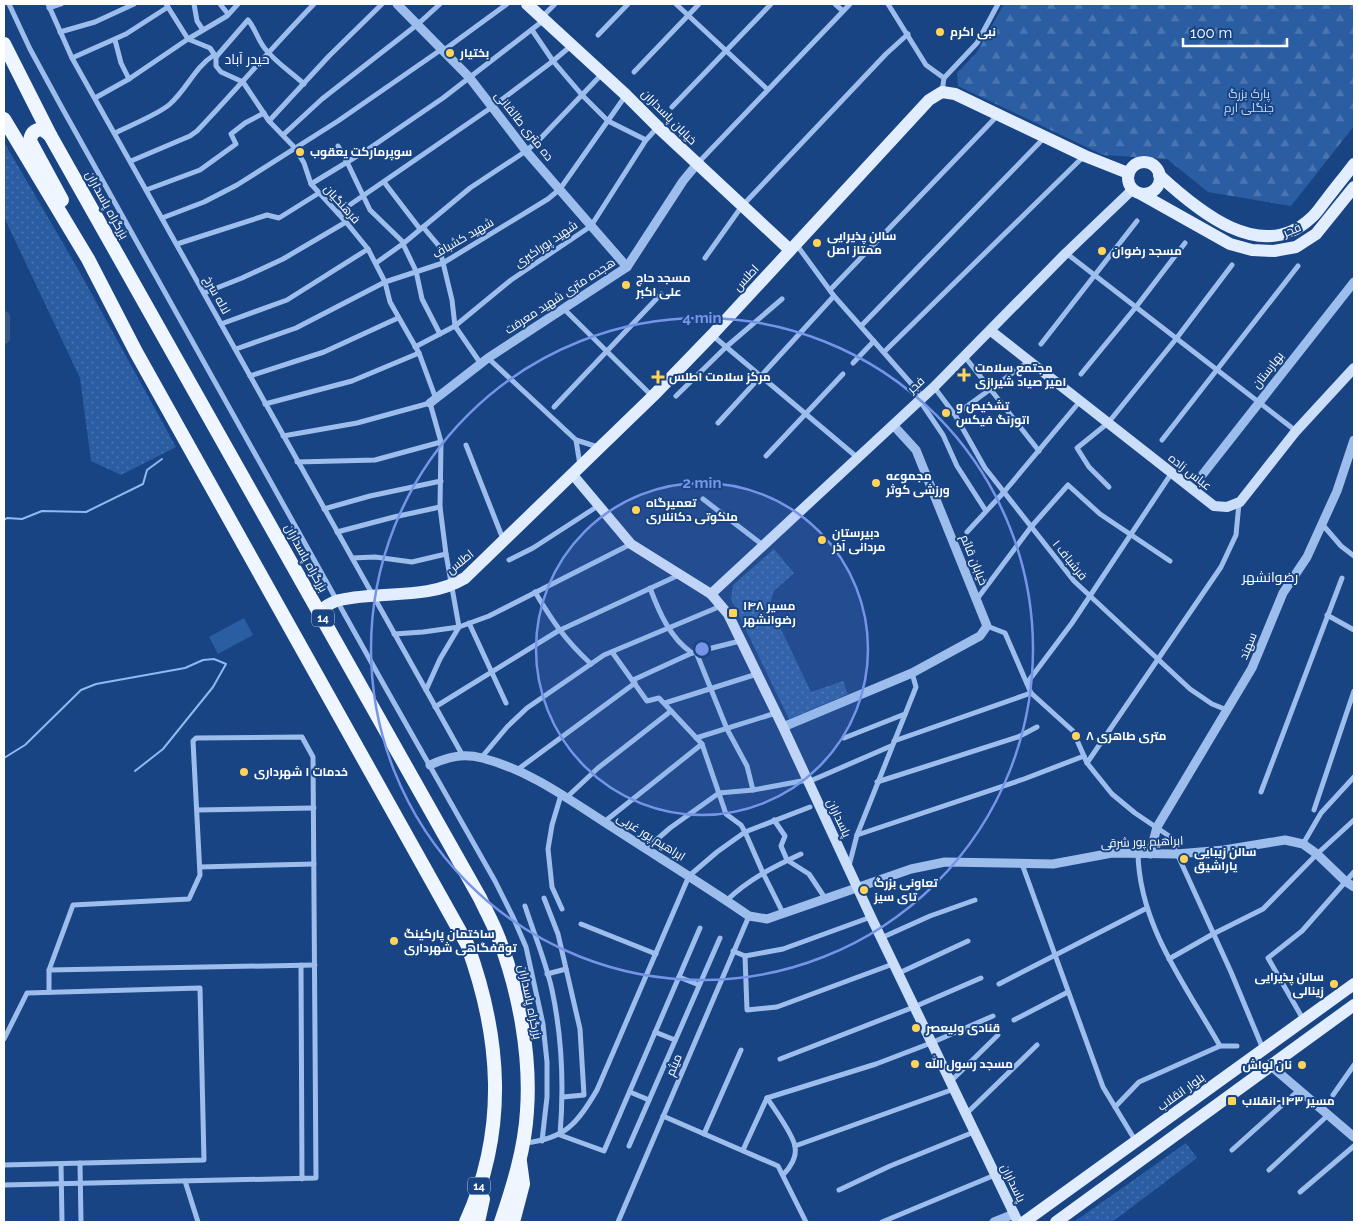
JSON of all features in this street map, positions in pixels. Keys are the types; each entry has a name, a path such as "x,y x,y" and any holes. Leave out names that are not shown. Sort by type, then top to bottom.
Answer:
{"highway":[{"name":"بزرگراه پاسداران","path":"4,44 50,135 480,898 498,938 512,979 522,1024 526,1062 527,1110 523,1143 500,1222"},
{"name":"14","path":"4,119 88,259 136,352 467,944 485,1000 496,1080 493,1128 487,1161 466,1222"},
{"path":"50,135 42,129 36,130 31,135 30,142 76,225 88,259"},
{"path":"478,1222 486,1182 489,1148"},
{"path":"492,1222 519,1157"},
{"path":"513,1222 523,1184 519,1157"}],"main road":[{"name":"خیابان پاسداران","path":"527,4 626,94 696,164 742,206 793,247"},
{"name":"اطلس","path":"319,610 338,600 372,595 428,593 452,586 466,578 653,396 712,335 929,100 942,92"},
{"path":"942,92 955,94 1085,156 1128,173"},
{"path":"1144,162 1154,166 1159,174 1158,185 1151,192 1137,192 1128,182 1128,173 1135,164 1144,162"},
{"name":"فجر","path":"1159,174 1187,200 1228,226 1249,235 1271,237 1293,231 1312,218 1354,164"},
{"name":"فجر","path":"712,594 894,426 991,331 1066,253 1137,192 1230,244 1252,250 1274,251 1296,247 1316,234 1354,187"},
{"name":"عباس زاده","path":"991,331 1214,506 1227,507 1240,502"},
{"path":"1240,502 1296,431 1354,368"},
{"name":"پاسداران","path":"577,471 598,506 631,544 712,594 728,614 931,1043 1019,1220"},
{"name":"بلوار انقلاب","path":"1019,1220 1136,1142 1354,984"},
{"path":"1056,1222 1354,1005"},
{"path":"1263,1049 1271,1066"}],"street":[{"path":"9,4 61,106 430,764 514,918 526,947 543,1024 547,1097 542,1141"},
{"path":"49,6 61,4"},
{"path":"60,32 95,22 134,4"},
{"path":"194,4 197,21 203,30"},
{"path":"220,4 228,14"},
{"path":"95,98 129,79 228,14 238,4"},
{"path":"131,162 190,136 197,131 267,52 314,4"},
{"path":"270,121 382,4"},
{"name":"ده متری طالقانی","path":"397,4 469,77 526,150 628,267"},
{"path":"283,135 322,99 418,24 440,4"},
{"path":"162,218 212,198 237,185 443,50 507,4"},
{"path":"310,184 347,162 443,98 532,30 555,4"},
{"path":"598,35 628,4"},
{"path":"676,4 767,89"},
{"path":"634,72 699,4"},
{"path":"672,107 771,4"},
{"path":"835,4 843,12"},
{"name":"هجده متری شهید معرفت","path":"283,436 357,423 433,401 484,361 628,267 696,164 850,4"},
{"path":"888,4 926,65 944,78"},
{"path":"942,92 944,78 977,42 998,4"},
{"path":"72,58 126,34 167,5 188,39"},
{"name":"لاله سرخ","path":"49,6 72,58 463,756"},
{"path":"115,133 168,106 183,92 197,70 215,56 248,20 267,52 304,84"},
{"path":"532,30 582,95 608,122 646,140"},
{"path":"706,258 742,206 886,54 908,34"},
{"name":"فرهنگیان","path":"188,39 210,48 215,56 216,66 221,72 242,82 270,121 295,148 304,164 310,184 338,213 368,249 385,282 390,302 419,353 433,401 442,442 440,507 459,627"},
{"path":"115,40 121,63 129,79"},
{"path":"338,213 492,107 554,61 572,45"},
{"path":"376,263 470,188 539,140 603,73"},
{"name":"شهید کشباف","path":"236,349 296,328 385,282 443,263 548,199 560,189 626,94"},
{"path":"146,190 200,170 236,144 231,134 245,123 264,113"},
{"path":"830,290 998,115"},
{"name":"شهید پوراکبری","path":"415,347 455,326 511,280 591,226 646,140 658,127"},
{"path":"861,326 1045,137"},
{"path":"338,146 370,210 403,243 416,271 422,299 440,334"},
{"path":"884,352 1085,156"},
{"path":"384,182 421,228 439,246 452,300 455,326 484,361 576,440 601,448"},
{"path":"177,244 267,215 279,218 319,193"},
{"path":"1040,344 1138,221"},
{"path":"204,293 283,259 346,222"},
{"path":"1081,374 1185,243"},
{"path":"793,247 884,352 921,399 957,466 986,511"},
{"path":"221,324 287,300 368,249"},
{"path":"1066,253 1296,431"},
{"path":"1109,487 1089,467 1077,448 1108,423 1176,339 1232,265"},
{"path":"1162,440 1298,266"},
{"name":"بهارستان","path":"1202,474 1354,282"},
{"path":"554,407 661,294"},
{"path":"718,423 834,296"},
{"path":"676,396 726,347 782,299"},
{"path":"563,308 653,396"},
{"path":"250,376 324,352 398,318"},
{"path":"712,335 858,458"},
{"path":"853,363 874,341"},
{"path":"265,404 352,381 419,353"},
{"path":"965,357 1039,451"},
{"path":"955,415 1029,360"},
{"path":"766,456 843,374"},
{"name":"فرشباف ۱","path":"934,387 955,415 985,468 1074,581 1090,598 1190,689 1212,704 1227,710"},
{"path":"967,532 1004,492 1076,406"},
{"name":"خیابان قائم","path":"894,426 916,450 987,626"},
{"path":"576,440 577,471"},
{"name":"سهند","path":"1150,854 1157,827 1252,668 1283,593 1306,557 1337,492 1354,440"},
{"path":"297,462 375,460 442,442"},
{"path":"466,444 504,542"},
{"path":"1027,683 1090,598 1172,474"},
{"path":"324,509 370,496 441,480"},
{"path":"977,600 1031,527 1068,485 1100,514 1170,561"},
{"path":"703,499 764,546"},
{"path":"1087,763 1221,567 1236,535 1240,502"},
{"path":"509,560 533,548 598,506"},
{"path":"337,532 394,516 440,507"},
{"path":"1322,524 1341,546 1354,556"},
{"path":"394,634 459,627 490,616 631,544"},
{"path":"352,558 375,557 412,562 446,554"},
{"path":"436,707 558,630 679,575"},
{"path":"1261,792 1342,578"},
{"path":"650,588 659,611 680,645 694,652 727,728 747,766 753,790"},
{"path":"535,592 558,630 573,648 591,664"},
{"path":"481,758 507,727 527,708 591,664 612,652 722,606"},
{"path":"1327,615 1354,630"},
{"path":"469,623 506,703"},
{"path":"783,727 912,674 980,636 987,626 1004,633 1031,693 1073,731 1087,763 1112,794 1135,813 1169,836 1231,972 1263,1049"},
{"path":"426,690 440,659 459,627"},
{"path":"517,770 634,682 694,652 741,640"},
{"path":"612,652 647,701 659,698 702,744 726,814 741,825 783,913"},
{"path":"665,703 757,674"},
{"path":"848,869 857,835 916,687 912,674"},
{"path":"1314,810 1354,690"},
{"path":"646,849 670,828 718,793 753,790 808,781 893,744 1031,693"},
{"path":"562,909 552,887 548,850 552,825 564,796 671,711"},
{"path":"696,738 776,713"},
{"path":"844,738 905,714"},
{"path":"877,782 1018,737 1037,727"},
{"path":"4,1185 316,1178 313,757 302,737 196,738 193,741 200,876 189,899 73,905 49,970 49,992"},
{"path":"604,822 702,744"},
{"name":"ابراهیم پور غربی","path":"430,764 447,757 463,756 481,758 517,770 564,796 749,916"},
{"path":"857,835 1024,779 1084,756"},
{"path":"1303,844 1321,813 1354,777"},
{"path":"523,1143 542,1141 560,1134 569,1128 585,1111 597,1090 689,876 716,852 745,832 810,807"},
{"path":"197,810 314,808"},
{"path":"774,820 785,836 781,846 787,860 809,874 825,898"},
{"path":"1169,959 1263,909 1317,854 1354,820"},
{"name":"ابراهیم پور شرقی","path":"857,887 911,869 945,862 1053,864 1112,853 1176,854 1224,850 1285,840 1303,844 1354,887"},
{"path":"726,901 742,886 762,872 801,854"},
{"path":"1138,854 1138,869 1147,908 1169,959 1220,1046"},
{"path":"200,866 314,864"},
{"path":"1022,864 1104,1087 1136,1142"},
{"path":"1304,1020 1268,958 1302,931 1354,872"},
{"path":"749,916 767,919 857,887"},
{"path":"544,898 558,934 580,1029 584,1094 563,1097"},
{"path":"881,938 930,916 976,900"},
{"path":"525,906 552,989 563,1097 560,1134"},
{"path":"999,984 1147,908"},
{"name":"میثم","path":"618,1222 749,916"},
{"path":"734,952 745,956 784,949 871,917"},
{"path":"581,924 656,954"},
{"path":"560,1134 604,1151 700,928"},
{"path":"629,1146 720,938"},
{"path":"745,956 747,1010 777,1007 896,969 968,941"},
{"path":"301,965 302,1179"},
{"path":"49,970 315,965"},
{"path":"547,974 566,969"},
{"path":"679,977 699,985"},
{"path":"780,1059 914,1007 981,978"},
{"path":"4,1039 28,993 200,988 204,1160 4,1165"},
{"path":"1014,1020 1068,992"},
{"path":"742,1150 767,1098 876,1064 993,1016"},
{"path":"655,1032 675,1040"},
{"path":"795,1146 952,1086 998,1035"},
{"path":"966,1114 1037,1046"},
{"path":"1116,1107 1139,1082 1220,1046 1237,1046"},
{"path":"704,1134 741,1050"},
{"path":"1333,1095 1354,1065"},
{"path":"1271,1066 1328,1115 1353,1133"},
{"path":"1232,1150 1300,1090"},
{"path":"630,1092 649,1100"},
{"path":"767,1098 795,1146 792,1164 783,1174"},
{"path":"1269,1170 1328,1115"},
{"path":"663,1116 778,1166 806,1222"},
{"path":"839,1190 890,1166 974,1132"},
{"path":"1300,1192 1354,1146"},
{"path":"80,1163 81,1222"},
{"path":"61,1164 62,1222"},
{"path":"882,1222 995,1175"},
{"path":"185,1181 198,1222"},
{"path":"994,1222 1019,1220"}],"green space":[{"name":"پارک بزرگ جنگلی ارم","path":"1004,4 1354,4 1354,126 1291,206 1208,192 1167,159 1103,155 958,86 957,73 977,52"},
{"path":"4,142 78,269 176,447 121,475 91,461 80,378 4,217"},
{"path":"774,549 794,573 773,592 770,606 811,692 843,681 848,694 789,719 731,599 733,585"},
{"path":"244,618 253,635 218,654 209,637"},
{"path":"1186,1143 1197,1158 1112,1222 1074,1222"}],"waterway":[{"path":"4,317 4,338"},
{"path":"4,520 7,518 22,519 42,511 86,512 143,484 147,470 162,459"},
{"path":"4,758 25,745 81,690 96,684 185,668 203,660 214,659 226,664 213,687 163,749 135,771"}],"place":[{"name":"نبی اکرم","path":"940,32"},
{"name":"بختیار","path":"450,53"},
{"name":"سوپرمارکت یعقوب","path":"300,152"},
{"name":"سالن پذیرایی ممتاز اصل","path":"817,243"},
{"name":"مسجد رضوان","path":"1102,251"},
{"name":"مسجد حاج علی اکبر","path":"626,285"},
{"name":"مجتمع سلامت امیر صیاد شیرازی","path":"964,375"},
{"name":"مرکز سلامت اطلس","path":"658,377"},
{"name":"تشخیص و اتورنگ فیکس","path":"946,413"},
{"name":"مجموعه ورزشی کوثر","path":"876,483"},
{"name":"تعمیرگاه ملکوتی دکانلاری","path":"636,510"},
{"name":"دبیرستان مردانی آذر","path":"822,540"},
{"name":"مسیر ۱۴۸ رضوانشهر","path":"733,613"},
{"name":"۸ متری طاهری","path":"1076,736"},
{"name":"خدمات ۱ شهرداری","path":"244,772"},
{"name":"سالن زیبایی یاراشیق","path":"1184,859"},
{"name":"تعاونی بزرگ تای سیز","path":"864,890"},
{"name":"ساختمان پارکینگ توقفگاهی شهرداری","path":"394,941"},
{"name":"سالن پذیرایی زینالی","path":"1334,984"},
{"name":"قنادی ولیعصر","path":"916,1028"},
{"name":"مسجد رسول الله","path":"915,1064"},
{"name":"نان لواش","path":"1302,1065"},
{"name":"مسیر ۱۴۳-انقلاب","path":"1232,1101"}],"district":[{"name":"حیدر آباد","path":"247,59"},
{"name":"رضوانشهر","path":"1270,577"}]}
